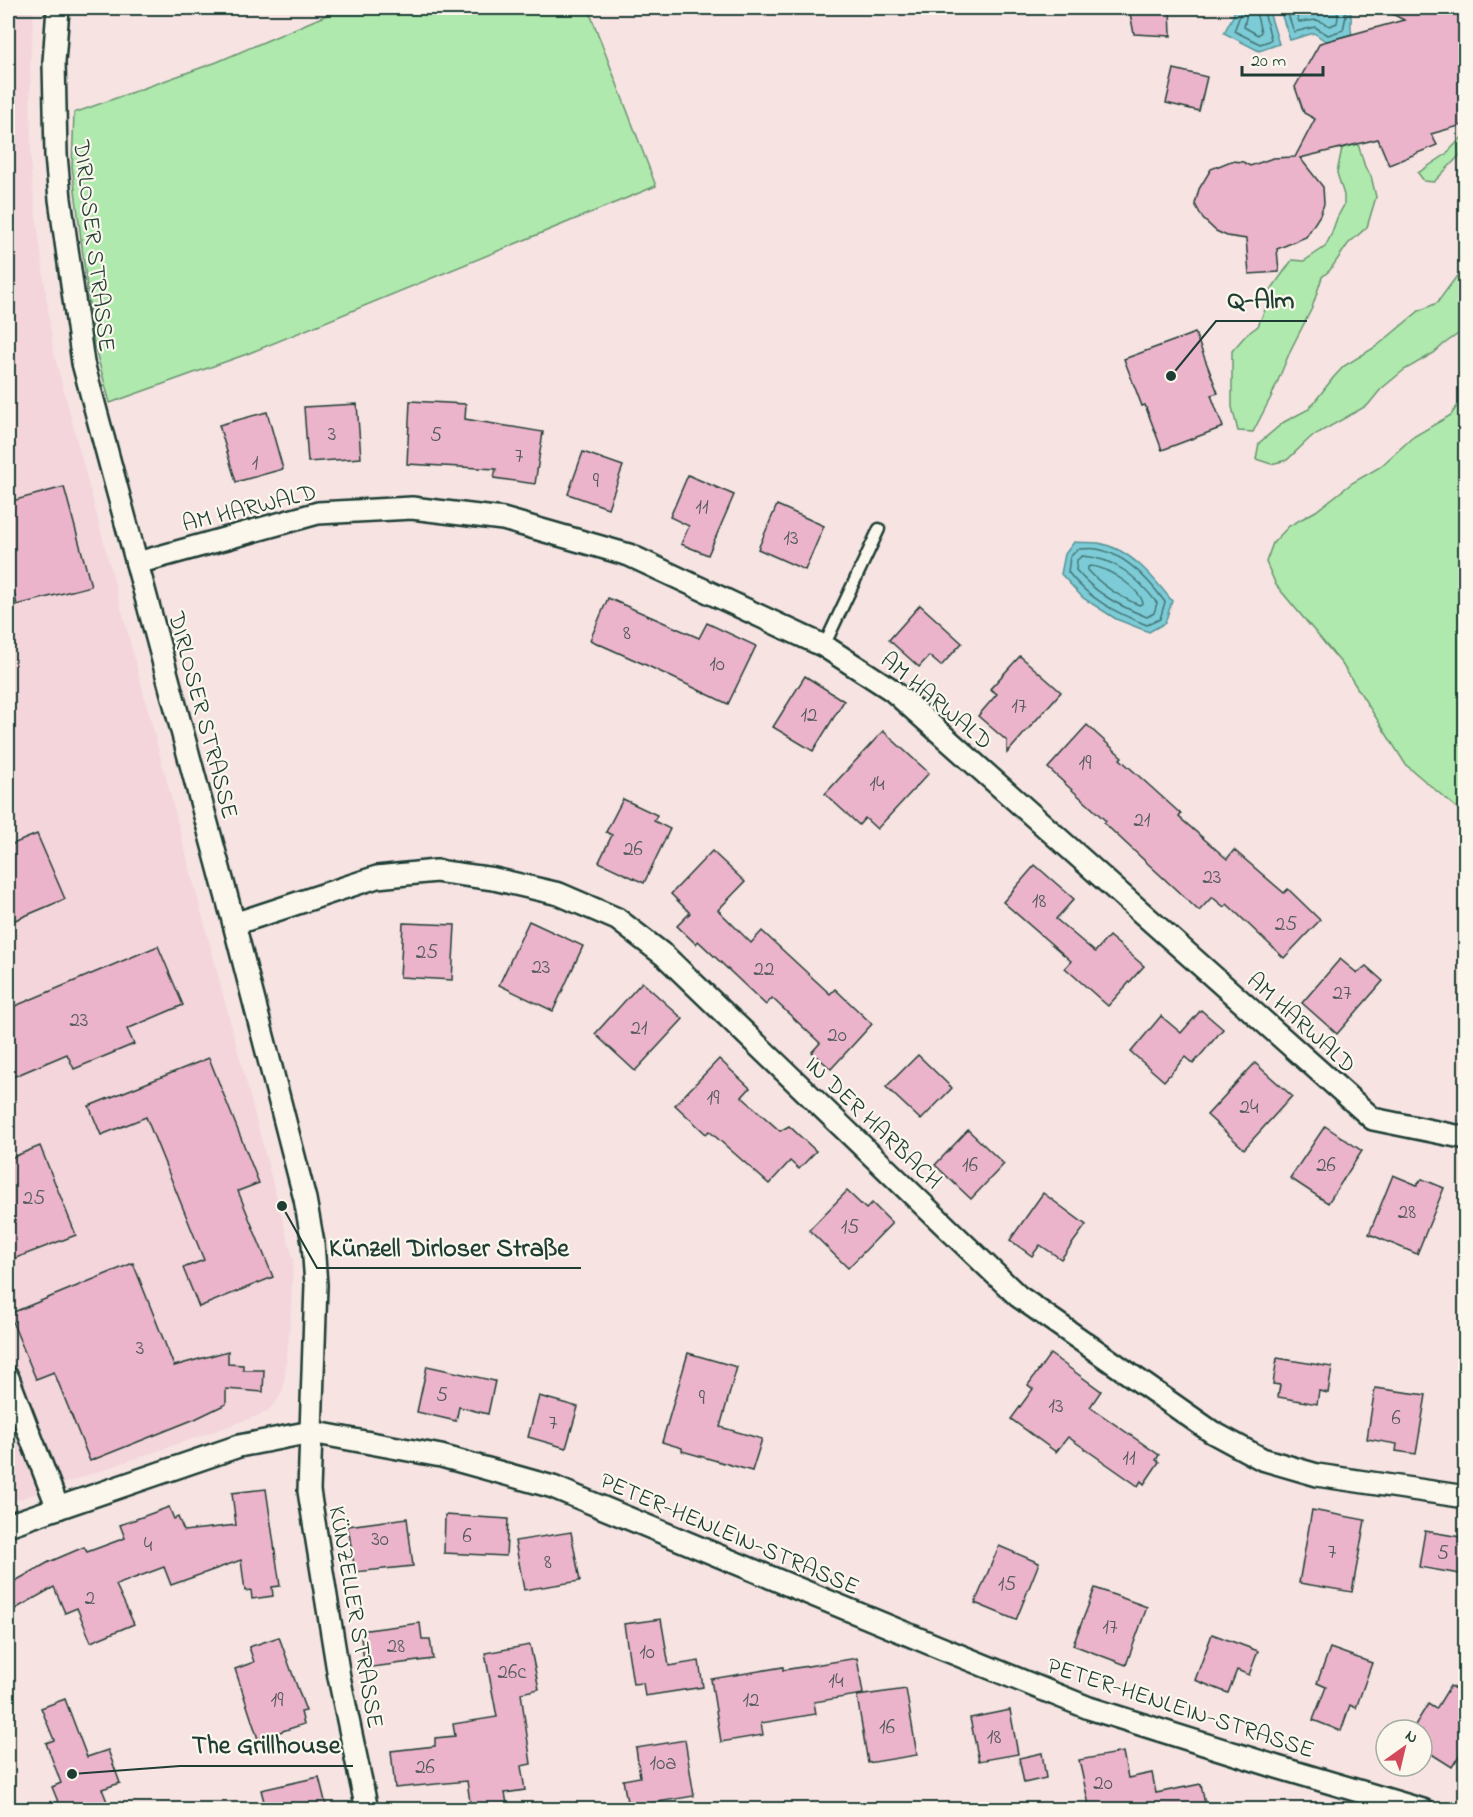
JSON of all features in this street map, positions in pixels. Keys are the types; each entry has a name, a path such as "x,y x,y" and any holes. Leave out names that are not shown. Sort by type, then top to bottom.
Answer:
{"street":[{"name":"DIRLOSER STRASSE","path":"58,8 54,62 56,155 60,199 86,374 234,924 305,1199 313,1243 316,1285 311,1432"},
{"name":"AM HARWALD","path":"137,563 318,513 412,508 502,519 629,555 824,646 892,690 1373,1119 1466,1138"},
{"name":"IN DER HARBACH","path":"234,924 377,877 436,871 494,879 559,894 617,920 666,956 1018,1296 1212,1432 1262,1459 1317,1475 1466,1497"},
{"path":"8,1378 58,1508"},
{"name":"PETER-HENLEIN-STRASSE","path":"8,1525 239,1446 311,1432 441,1456 553,1487 1089,1708 1277,1767 1423,1809"},
{"name":"KÜNZELLER STRASSE","path":"311,1432 309,1491 339,1677 367,1809"}],"lane":[{"path":"824,646 879,529"}],"shaded area":[{"path":"8,8 34,8 30,61 31,175 53,350 293,1260 290,1324 283,1391 267,1411 8,1503"}],"green space":[{"path":"343,8 588,8 656,186 247,354 110,403 94,344 72,166 74,113 217,62"},
{"path":"1465,134 1465,152 1434,182 1424,181 1418,173 1445,155"},
{"path":"1358,144 1365,167 1371,176 1376,197 1367,227 1348,244 1330,270 1322,277 1312,308 1253,432 1238,431 1232,407 1232,351 1246,335 1258,326 1265,310 1268,294 1292,260 1304,261 1325,247 1344,205 1344,195 1337,173 1342,148"},
{"path":"1465,265 1465,329 1434,353 1404,370 1381,389 1368,405 1311,437 1287,460 1271,464 1256,459 1259,443 1284,422 1309,409 1344,366 1377,346 1419,311 1437,303"},
{"path":"1465,395 1465,815 1406,765 1342,664 1276,585 1266,562 1273,543 1289,526 1316,511 1352,483 1380,467 1413,437 1451,415"}],"water":[{"path":"1235,8 1268,8 1279,44 1259,51 1224,33"},
{"path":"1284,8 1346,8 1351,13 1352,34 1327,42 1314,33 1290,40 1281,13"},
{"path":"1074,542 1110,546 1131,557 1140,565 1172,601 1165,623 1149,632 1116,619 1083,598 1061,574 1065,554"}],"building":[{"path":"1129,8 1170,8 1171,36 1134,34"},
{"path":"1381,8 1466,8 1466,124 1431,134 1437,145 1389,165 1378,139 1300,158 1323,187 1324,204 1320,215 1306,237 1277,249 1279,272 1249,274 1246,239 1227,236 1216,231 1203,219 1195,204 1199,189 1211,169 1231,161 1243,162 1250,166 1273,158 1295,157 1315,119 1304,113 1295,87 1320,43 1404,20"},
{"path":"1174,69 1207,77 1199,111 1166,103"},
{"path":"1195,333 1218,393 1211,395 1223,427 1162,450 1124,359"},
{"path":"410,401 466,404 465,419 543,432 535,484 494,478 496,469 407,464"},
{"path":"357,404 361,458 308,462 304,407"},
{"path":"267,412 283,469 236,482 219,425"},
{"path":"583,452 623,466 608,508 568,494"},
{"path":"688,475 734,495 708,555 681,544 689,526 670,517"},
{"path":"64,487 91,586 17,605 8,569 8,502"},
{"path":"777,505 824,526 805,570 758,549"},
{"path":"608,598 699,638 707,623 756,646 728,704 590,640"},
{"path":"920,605 962,643 941,666 929,656 919,667 889,640"},
{"path":"1020,656 1061,692 1007,753 1007,741 978,716 997,694 990,689"},
{"path":"805,676 844,701 813,751 773,727"},
{"path":"1087,725 1122,757 1120,759 1181,814 1179,817 1227,859 1234,850 1284,893 1288,889 1320,920 1284,958 1227,904 1224,907 1212,897 1199,911 1048,768"},
{"path":"883,731 929,773 877,829 865,818 859,825 825,794"},
{"path":"623,799 657,815 654,821 670,829 644,883 599,862 612,835 606,832"},
{"path":"37,834 65,899 8,923 8,846"},
{"path":"712,851 745,882 718,910 751,943 762,931 830,994 835,989 872,1024 831,1069 812,1052 820,1043 772,998 766,1005 698,941 696,944 677,926 690,913 671,894"},
{"path":"1035,865 1074,899 1056,919 1095,952 1109,936 1144,966 1108,1006 1065,968 1071,961 1003,902"},
{"path":"529,921 583,946 553,1011 499,985"},
{"path":"403,923 455,925 452,980 400,977"},
{"path":"158,946 183,1005 127,1029 134,1044 74,1069 67,1054 8,1079 8,1009"},
{"path":"1340,959 1357,973 1366,966 1383,981 1337,1034 1302,1003"},
{"path":"642,982 683,1019 635,1071 595,1034"},
{"path":"1201,1010 1223,1029 1193,1064 1185,1057 1164,1081 1131,1052 1161,1016 1181,1033"},
{"path":"918,1055 952,1088 921,1120 886,1087"},
{"path":"209,1058 259,1183 238,1191 273,1277 199,1307 183,1268 204,1260 146,1117 101,1135 89,1106"},
{"path":"719,1059 750,1088 742,1097 780,1131 789,1126 816,1151 799,1169 790,1161 769,1184 709,1131 706,1134 675,1105"},
{"path":"1255,1063 1292,1096 1244,1149 1207,1115"},
{"path":"1325,1126 1362,1151 1328,1203 1290,1178"},
{"path":"968,1130 1004,1164 971,1199 935,1165"},
{"path":"40,1146 76,1235 8,1261 8,1159"},
{"path":"1393,1175 1417,1185 1422,1179 1444,1188 1417,1254 1369,1234"},
{"path":"847,1191 866,1209 872,1203 892,1223 848,1268 809,1230"},
{"path":"1043,1193 1086,1225 1061,1259 1040,1245 1032,1256 1010,1240"},
{"path":"133,1263 174,1366 228,1351 228,1364 243,1365 243,1370 264,1370 263,1392 226,1389 226,1404 195,1419 90,1461 54,1372 36,1379 9,1314"},
{"path":"688,1353 737,1367 720,1427 762,1439 752,1471 682,1451 682,1448 662,1442"},
{"path":"1050,1354 1101,1391 1090,1407 1159,1455 1156,1460 1159,1462 1144,1484 1141,1481 1138,1486 1068,1437 1056,1452 1011,1419 1033,1389 1028,1385"},
{"path":"1277,1358 1332,1367 1328,1393 1319,1391 1317,1404 1278,1397 1280,1385 1273,1384"},
{"path":"427,1366 495,1381 488,1414 459,1407 456,1421 417,1412"},
{"path":"1375,1388 1426,1395 1416,1454 1396,1451 1397,1444 1367,1439"},
{"path":"539,1396 578,1407 566,1448 528,1437"},
{"path":"266,1489 280,1586 272,1587 273,1596 252,1599 251,1590 245,1591 241,1560 171,1585 164,1567 116,1585 134,1624 91,1642 77,1608 65,1613 54,1587 8,1613 8,1585 49,1562 84,1547 87,1552 125,1538 120,1525 169,1507 174,1519 178,1517 184,1531 236,1525 232,1493"},
{"path":"1312,1510 1365,1520 1352,1592 1299,1583"},
{"path":"445,1515 508,1519 506,1556 444,1553"},
{"path":"407,1518 413,1566 355,1572 348,1526"},
{"path":"1425,1531 1466,1538 1466,1575 1419,1567"},
{"path":"571,1532 580,1581 524,1590 515,1541"},
{"path":"999,1546 1039,1563 1016,1620 975,1603"},
{"path":"1095,1588 1147,1607 1126,1665 1073,1645"},
{"path":"661,1619 669,1666 699,1661 703,1687 645,1696 643,1683 633,1684 624,1624"},
{"path":"420,1623 422,1639 430,1639 433,1659 365,1668 360,1631"},
{"path":"1212,1634 1258,1651 1249,1675 1237,1670 1228,1693 1195,1680"},
{"path":"279,1637 306,1711 301,1712 304,1724 258,1739 235,1669 254,1662 249,1647"},
{"path":"530,1645 539,1689 521,1693 531,1764 521,1766 525,1790 505,1793 508,1809 471,1809 467,1781 395,1788 391,1751 435,1746 435,1738 455,1736 453,1724 497,1717 485,1653"},
{"path":"1330,1648 1372,1663 1356,1708 1350,1705 1341,1731 1313,1720 1326,1687 1317,1683"},
{"path":"857,1658 863,1694 814,1702 816,1714 761,1723 763,1735 721,1742 711,1679"},
{"path":"1450,1686 1466,1695 1466,1745 1452,1767 1434,1756 1434,1718 1419,1718 1428,1704 1436,1709"},
{"path":"906,1689 917,1755 868,1763 857,1696"},
{"path":"65,1699 87,1757 108,1750 120,1783 102,1789 110,1809 61,1809 52,1787 61,1783 46,1743 54,1740 41,1708"},
{"path":"1010,1710 1018,1754 979,1761 970,1718"},
{"path":"685,1740 694,1796 628,1807 623,1780 640,1777 636,1748"},
{"path":"1123,1752 1128,1778 1152,1773 1156,1793 1201,1784 1206,1809 1093,1809 1092,1804 1089,1805 1079,1760"},
{"path":"1042,1753 1046,1778 1024,1783 1019,1758"},
{"path":"319,1777 327,1809 266,1809 261,1790"}],"place":[{"name":"Q-Alm","path":"1171,376"},
{"name":"Künzell Dirloser Straße","path":"282,1206"},
{"name":"The Grillhouse","path":"72,1774"}]}
